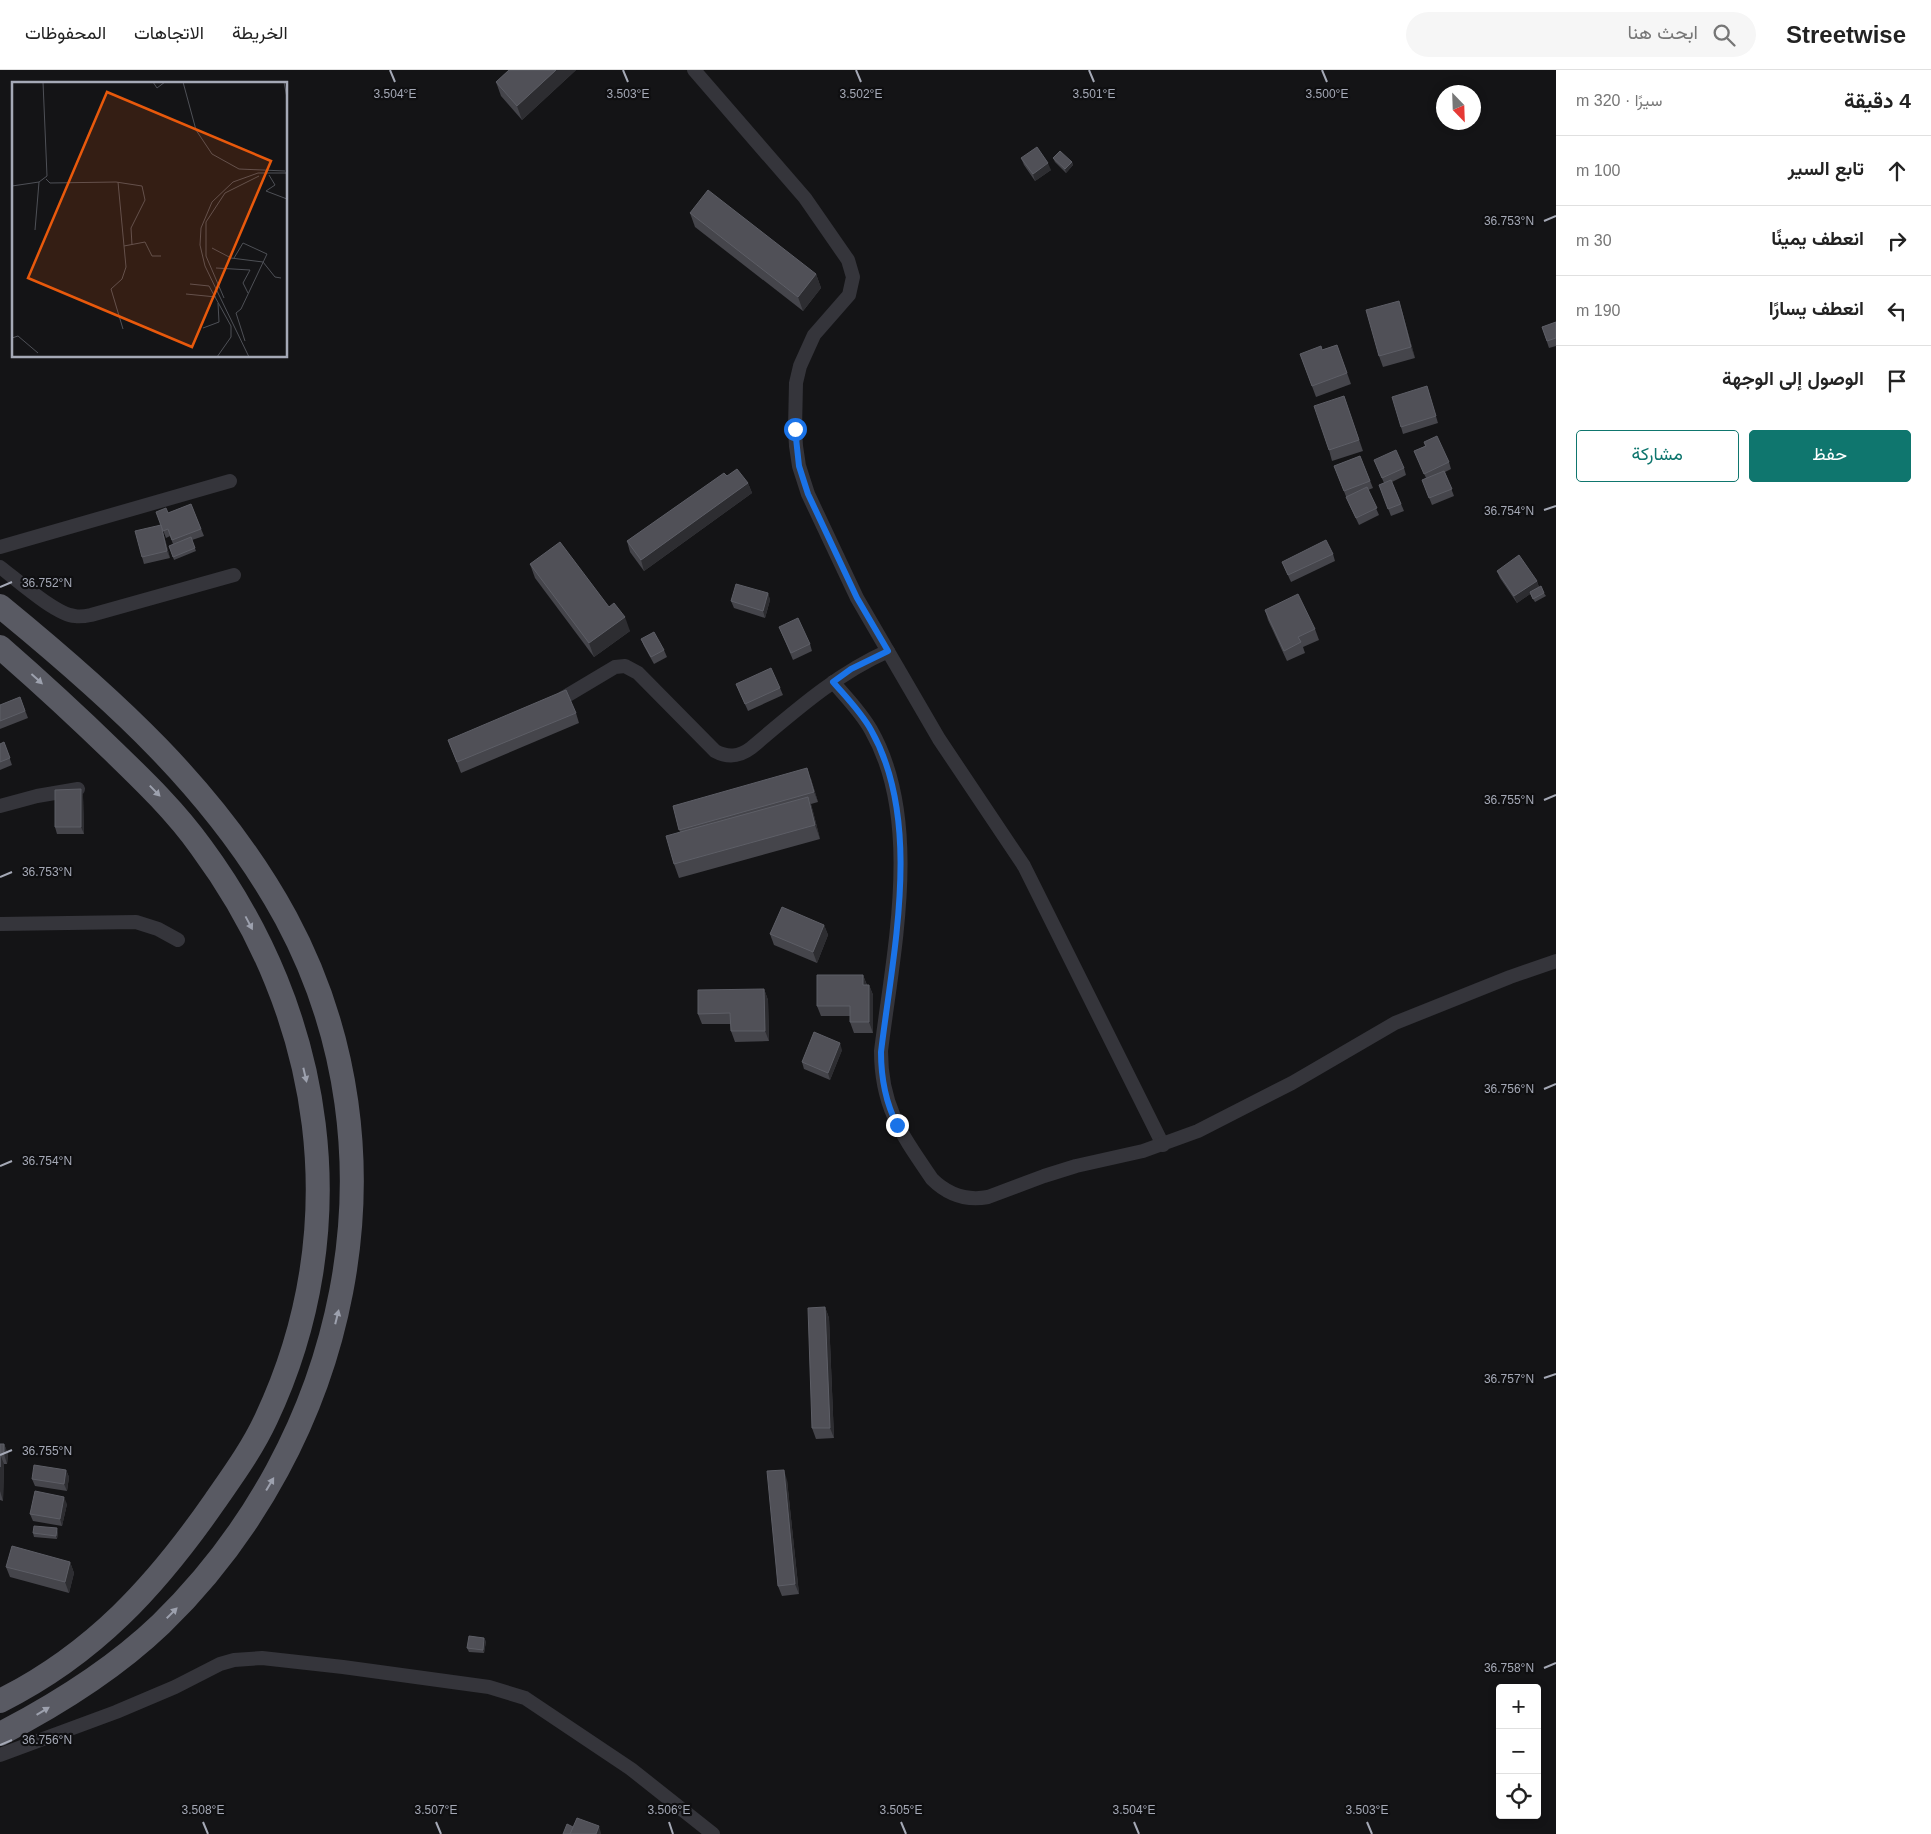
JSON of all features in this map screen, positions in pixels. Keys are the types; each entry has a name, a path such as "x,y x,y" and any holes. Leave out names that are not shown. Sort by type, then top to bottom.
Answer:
{"highway":[{"path":"0,606 61,656 121,710 178,769 227,826 270,889 304,955 329,1024 345,1096 352,1170 350,1238 346,1272 332,1339 294,1439 257,1507 212,1569 152,1632 100,1675 68,1697 0,1734"},
{"path":"0,647 38,680 155,790 179,818 222,876 258,939 288,1012 308,1089 315,1128 319,1168 316,1244 302,1319 278,1392 249,1451 174,1557 126,1611 69,1659 41,1678 0,1701"}],"street":[{"path":"694,70 805,198 848,260 853,278 849,295 814,335 800,366 796,383 795,437 799,466 808,494 857,598 939,739 1024,866 1163,1145"},
{"path":"0,547 230,481"},
{"path":"0,567 44,600 74,616 91,615 234,575"},
{"path":"562,698 615,667 630,667 709,746 722,755 730,756 745,752 851,669 888,651"},
{"path":"833,682 857,709 871,730 890,774 895,799 901,848 899,902 881,1052 881,1074 890,1110 897,1125 932,1179 948,1192 962,1197 978,1199 988,1197 1076,1166 1163,1145 1206,1128 1292,1083 1395,1023 1510,977 1556,961"},
{"path":"0,806 37,796 78,789"},
{"path":"0,924 136,922 158,929 178,940"},
{"path":"0,1755 116,1712 174,1687 220,1664 234,1660 262,1658 489,1687 525,1698 631,1769 713,1834"}],"building":[{"path":"509,70 556,70 517,106 496,82"},
{"path":"1037,147 1048,163 1033,174 1021,158"},
{"path":"1060,151 1072,162 1065,169 1053,158"},
{"path":"708,190 816,274 798,297 690,213"},
{"path":"1399,301 1411,347 1379,356 1366,310"},
{"path":"1556,322 1556,338 1547,341 1542,327"},
{"path":"1337,345 1347,373 1312,386 1300,354 1321,346 1322,350"},
{"path":"1427,386 1436,416 1401,427 1392,397"},
{"path":"1344,396 1359,440 1329,450 1314,406"},
{"path":"1437,436 1449,462 1424,474 1414,451 1426,446 1424,442"},
{"path":"1396,450 1404,468 1382,478 1374,460"},
{"path":"1360,456 1370,481 1344,491 1334,466"},
{"path":"737,469 748,483 641,560 627,541 724,473 727,476"},
{"path":"1444,471 1452,489 1429,498 1422,480"},
{"path":"1391,480 1401,504 1388,509 1379,485"},
{"path":"1367,487 1377,508 1356,518 1346,497"},
{"path":"191,504 201,529 172,540 168,529 163,531 156,512 166,508 168,513"},
{"path":"161,525 167,551 142,557 135,531"},
{"path":"191,537 195,548 173,557 169,546"},
{"path":"1326,540 1333,554 1288,575 1282,562"},
{"path":"560,542 609,607 614,603 625,617 589,643 530,564"},
{"path":"1519,555 1537,581 1514,596 1497,571"},
{"path":"736,584 768,593 763,611 731,601"},
{"path":"1541,586 1544,593 1533,599 1530,592"},
{"path":"1298,594 1315,629 1298,637 1301,642 1284,651 1265,610"},
{"path":"798,618 810,644 791,653 779,627"},
{"path":"654,632 664,650 651,657 641,639"},
{"path":"771,668 780,688 745,704 736,684"},
{"path":"566,690 576,713 457,762 448,740"},
{"path":"20,697 25,711 0,721 0,705"},
{"path":"4,742 10,758 0,762 0,744"},
{"path":"807,768 814,792 679,830 673,806"},
{"path":"81,789 81,827 55,827 55,790"},
{"path":"808,797 815,825 674,864 666,836"},
{"path":"782,907 824,925 813,952 770,934"},
{"path":"817,975 863,975 863,985 869,985 869,1022 850,1022 850,1006 817,1006"},
{"path":"764,989 765,1031 731,1031 730,1013 698,1014 698,990"},
{"path":"814,1032 840,1043 828,1073 802,1062"},
{"path":"825,1307 830,1428 812,1428 808,1308"},
{"path":"0,1444 4,1444 4,1454 0,1454"},
{"path":"34,1465 66,1470 64,1484 32,1479"},
{"path":"784,1470 795,1584 778,1586 767,1471"},
{"path":"35,1491 64,1497 60,1519 30,1514"},
{"path":"34,1526 57,1528 56,1536 33,1533"},
{"path":"12,1546 70,1562 65,1582 6,1567"},
{"path":"469,1636 484,1638 483,1650 467,1648"},
{"path":"577,1818 599,1826 596,1834 570,1834"},
{"path":"567,1824 573,1827 570,1834 563,1834"}],"route":[{"path":"795,429 799,466 808,494 848,581 888,651 865,661 833,682 857,709 871,730 890,774 899,824 901,848 899,902 881,1052 881,1074 884,1092 897,1125"}]}
